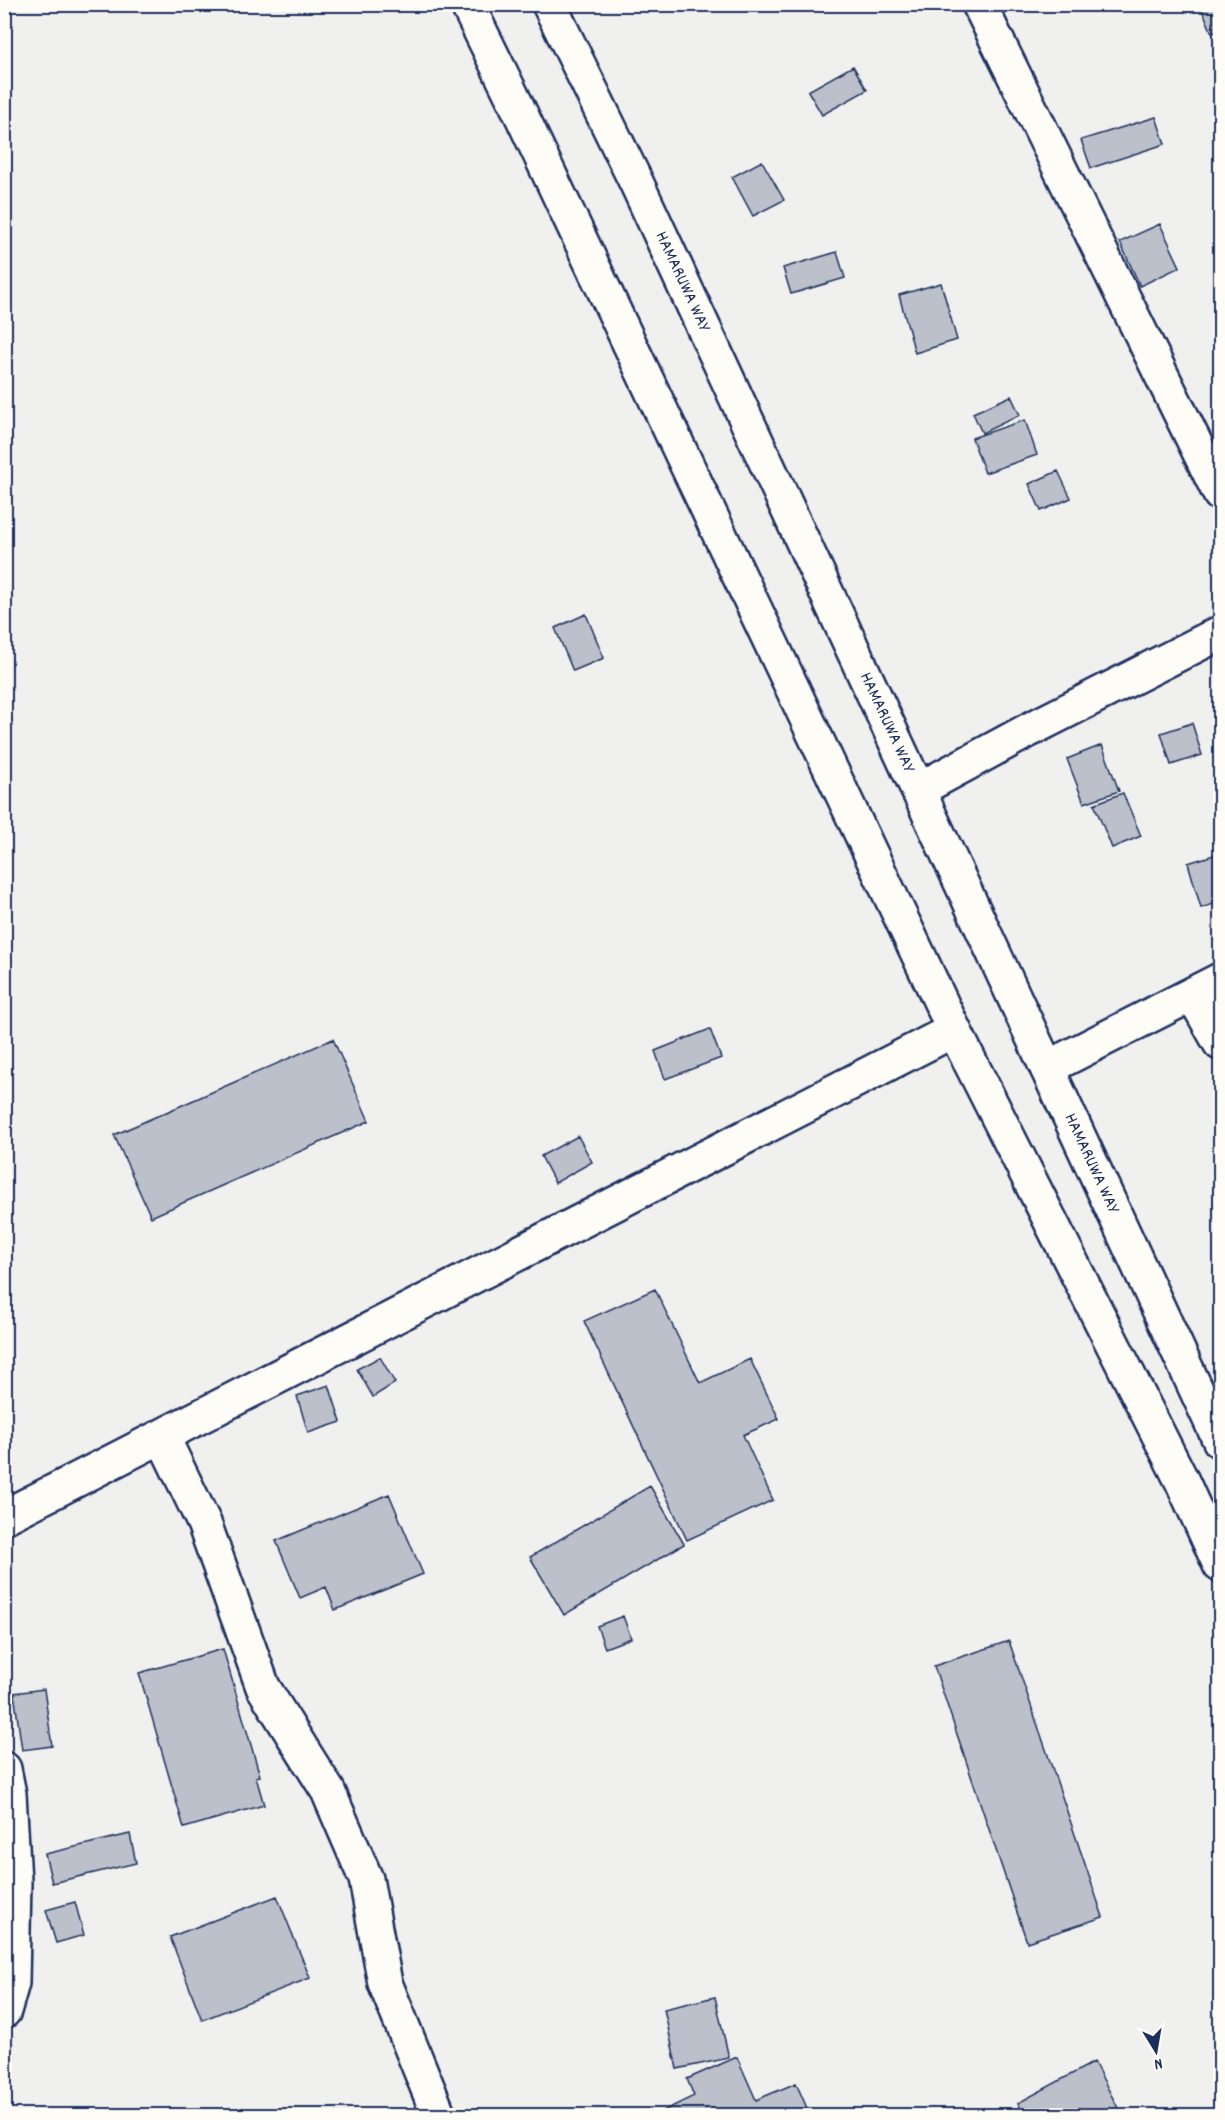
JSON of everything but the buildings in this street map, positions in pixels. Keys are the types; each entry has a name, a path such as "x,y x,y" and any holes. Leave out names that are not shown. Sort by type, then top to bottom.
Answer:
{"main road":[{"path":"466,4 519,110 954,1030 1182,1481 1221,1565"},
{"name":"HAMARUWA WAY","path":"549,4 642,195 1221,1441"},
{"path":"979,4 1221,494"},
{"path":"918,790 1027,731 1221,633"},
{"path":"1047,1068 1207,987 1221,1043"},
{"path":"4,1517 954,1030"},
{"path":"162,1436 204,1523 263,1687 328,1791 366,1879 385,1983 440,2115"},
{"path":"4,1769 9,1794 15,1881 12,1983 4,2012"}]}
